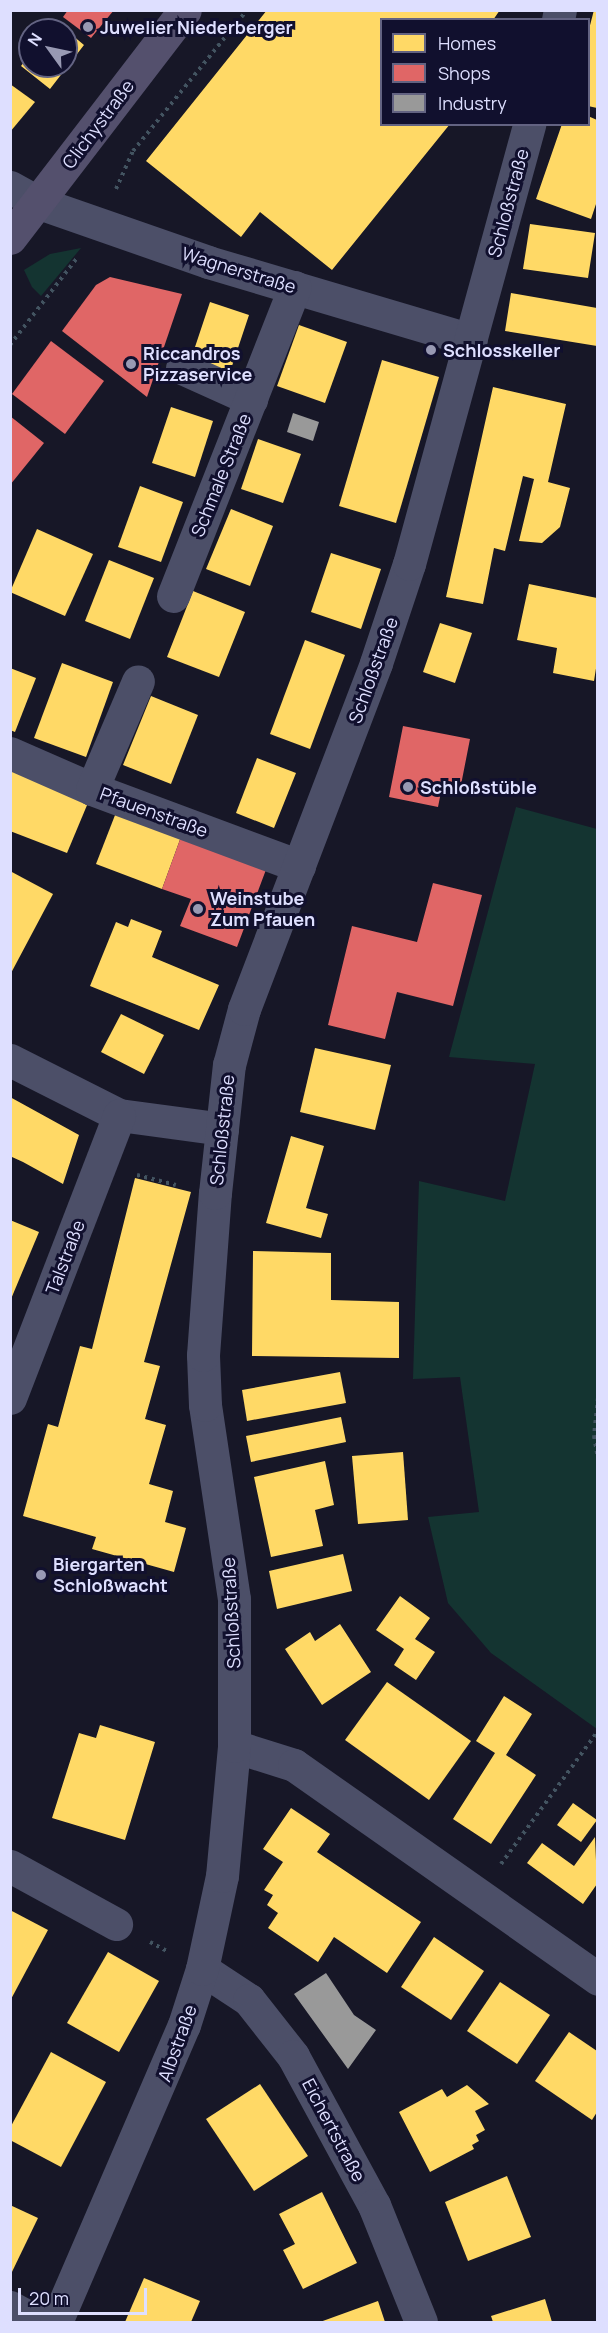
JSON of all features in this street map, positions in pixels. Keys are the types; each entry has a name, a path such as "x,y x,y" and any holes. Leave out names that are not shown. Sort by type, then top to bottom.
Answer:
{"main road":[{"name":"Clichystraße","path":"10,238 39,203 184,10"}],"street":[{"name":"Schloßstraße","path":"234,1746 234,1599 208,1428 203,1355 222,1129 236,1036 406,573 529,126"},
{"name":"Wagnerstraße","path":"10,187 39,203 100,224 295,287 471,340"},
{"name":"Schmale Straße","path":"173,596 295,287"},
{"path":"182,368 251,399"},
{"path":"92,789 138,681"},
{"name":"Pfauenstraße","path":"10,753 92,789 299,866"},
{"path":"10,1060 118,1115 144,1121 222,1129"},
{"name":"Talstraße","path":"10,1398 118,1115"},
{"path":"234,1746 294,1766 479,1893 597,1979"},
{"name":"Albstraße","path":"56,2322 160,2090 202,1969 222,1876 234,1746"},
{"path":"10,1866 116,1924"},
{"name":"Eichertstraße","path":"202,1969 249,2000 293,2056 374,2205 421,2322"},
{"path":"10,2307 37,2322"}],"path":[{"path":"10,345 100,224 133,152 247,10"},
{"path":"143,1178 184,1187"},
{"path":"597,1398 594,1436 597,1459"},
{"path":"479,1893 597,1731"},
{"path":"116,1924 202,1969"}],"green space":[{"path":"81,248 41,296 32,287 24,270 50,254"},
{"path":"516,807 597,829 597,1729 491,1653 448,1603 428,1517 479,1512 460,1377 413,1379 419,1181 505,1201 535,1064 449,1057"}],"building: Homes":[{"path":"267,10 500,10 494,18 380,18 380,126 448,126 332,270 260,212 241,237 146,161"},
{"path":"594,10 597,10 597,108 590,106 590,25"},
{"path":"78,40 84,45 78,53"},
{"path":"36,78 58,78 50,89"},
{"path":"10,84 35,102 10,132"},
{"path":"590,117 597,120 597,201 591,219 536,199 561,126 590,126"},
{"path":"530,224 595,233 588,278 523,269"},
{"path":"511,293 597,308 597,346 505,331"},
{"path":"210,302 249,315 229,375 190,362"},
{"path":"299,325 347,342 325,403 277,386"},
{"path":"382,360 439,377 396,523 339,506"},
{"path":"493,387 566,404 548,482 570,488 560,527 542,543 519,541 534,479 523,476 505,551 494,548 483,604 446,597"},
{"path":"171,407 213,421 195,477 152,463"},
{"path":"258,439 301,454 283,503 241,489"},
{"path":"140,486 183,502 161,562 118,547"},
{"path":"231,509 273,526 250,586 206,569"},
{"path":"37,529 93,554 65,616 10,592"},
{"path":"331,553 381,569 361,629 311,612"},
{"path":"109,560 154,578 130,639 85,621"},
{"path":"529,584 597,598 597,662 594,681 553,673 557,648 517,640"},
{"path":"193,591 245,612 219,677 167,657"},
{"path":"440,623 472,633 455,683 423,672"},
{"path":"305,640 345,655 310,749 270,734"},
{"path":"62,663 113,682 86,757 34,738"},
{"path":"10,668 36,678 15,732 10,730"},
{"path":"151,696 198,715 171,784 123,765"},
{"path":"257,758 296,773 274,828 236,813"},
{"path":"10,765 90,798 67,853 10,831"},
{"path":"117,810 182,834 162,889 96,864"},
{"path":"10,871 53,894 10,975"},
{"path":"131,919 162,931 152,957 219,985 199,1030 90,986 116,922 128,927"},
{"path":"121,1014 164,1035 144,1074 101,1052"},
{"path":"315,1048 391,1065 375,1130 300,1112"},
{"path":"10,1097 79,1135 63,1184 12,1157 10,1160"},
{"path":"291,1136 324,1146 306,1208 328,1214 321,1238 266,1223"},
{"path":"135,1178 191,1192 144,1362 160,1366 145,1419 166,1425 149,1484 173,1491 165,1522 186,1528 174,1572 92,1549 96,1537 23,1516 48,1424 58,1427 80,1346 92,1349"},
{"path":"10,1220 39,1232 11,1299 10,1299"},
{"path":"253,1251 331,1253 331,1300 399,1302 399,1358 252,1356"},
{"path":"340,1372 346,1403 247,1421 242,1390"},
{"path":"341,1417 346,1442 251,1462 246,1436"},
{"path":"403,1452 408,1520 358,1524 352,1456"},
{"path":"325,1461 334,1505 315,1510 323,1546 271,1557 254,1477"},
{"path":"343,1554 352,1591 277,1609 269,1571"},
{"path":"400,1596 430,1618 415,1639 435,1652 416,1680 394,1665 404,1649 376,1630"},
{"path":"340,1624 371,1672 322,1705 285,1649 310,1632 315,1641"},
{"path":"387,1682 471,1741 429,1800 345,1740"},
{"path":"504,1696 532,1714 506,1755 536,1775 491,1844 453,1819 495,1753 476,1741"},
{"path":"100,1725 155,1742 125,1840 52,1818 79,1733 96,1738"},
{"path":"573,1803 597,1820 581,1842 557,1825"},
{"path":"291,1808 330,1834 317,1852 421,1922 387,1973 334,1937 318,1962 268,1928 278,1913 267,1905 273,1895 264,1890 283,1862 263,1849"},
{"path":"595,1837 597,1884 583,1904 527,1863 542,1843 574,1866"},
{"path":"10,1910 48,1930 10,2001"},
{"path":"434,1937 484,1971 451,2020 401,1987"},
{"path":"108,1952 159,1981 119,2052 67,2023"},
{"path":"500,1982 550,2015 517,2064 467,2031"},
{"path":"569,2032 597,2051 597,2112 592,2120 535,2081"},
{"path":"51,2052 106,2082 61,2167 10,2140 10,2128"},
{"path":"260,2084 308,2156 254,2191 206,2119"},
{"path":"467,2085 489,2104 475,2111 485,2130 476,2135 479,2141 472,2145 474,2149 430,2172 399,2112 442,2089 447,2097"},
{"path":"507,2176 531,2237 468,2261 445,2202"},
{"path":"322,2192 357,2263 303,2289 283,2250 295,2244 279,2214"},
{"path":"10,2205 38,2218 10,2276"},
{"path":"144,2278 200,2301 191,2322 125,2322"},
{"path":"545,2299 552,2322 493,2322 491,2316"},
{"path":"378,2301 385,2322 320,2322"}],"building: Shops":[{"name":"Juwelier Niederberger","path":"68,10 114,10 91,38 78,28 78,18 63,17"},
{"name":"Riccandros Pizzaservice","path":"110,277 182,294 147,397 62,331 96,285"},
{"path":"51,341 104,381 65,434 12,394"},
{"path":"10,416 44,443 10,485"},
{"path":"403,726 470,739 460,790 442,787 438,807 389,797"},
{"path":"182,834 267,867 237,947 180,926 191,899 162,889"},
{"path":"433,883 482,895 453,1006 397,992 385,1039 328,1025 352,926 417,942"}],"building: Industry":[{"path":"293,413 319,422 313,441 287,432"},
{"path":"326,1973 354,2015 376,2030 348,2069 294,1994"}],"place":[{"name":"Juwelier Niederberger","path":"88,27"},
{"name":"Schlosskeller","path":"431,350"},
{"name":"Riccandros Pizzaservice","path":"131,364"},
{"name":"Schloßstüble","path":"408,787"},
{"name":"Weinstube Zum Pfauen","path":"198,909"},
{"name":"Biergarten Schloßwacht","path":"41,1575"}]}
